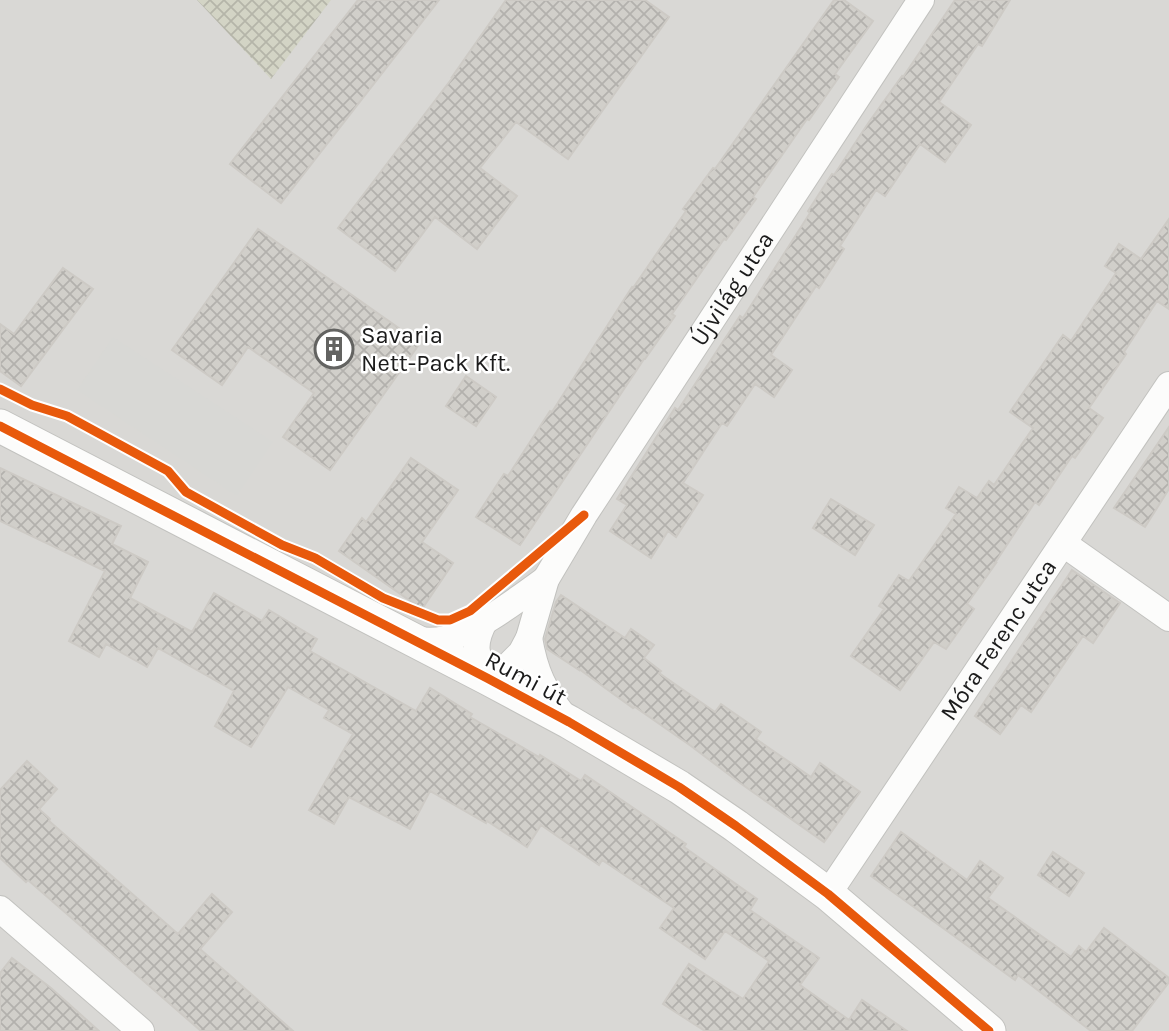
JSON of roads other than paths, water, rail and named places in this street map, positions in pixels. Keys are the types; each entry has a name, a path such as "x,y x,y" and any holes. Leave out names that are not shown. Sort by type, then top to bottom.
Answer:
{"street":[{"name":"Újvilág utca","path":"487,678 501,673 522,653 546,579 584,515 921,0"},
{"name":"Móra Ferenc utca","path":"828,894 1169,386"},
{"name":"Rumi út","path":"0,426 487,678 569,722 679,787 828,894 989,1031"},
{"path":"1064,544 1169,618"},
{"name":"Újvilág utca","path":"407,638 427,641 447,639 465,632 546,579"},
{"path":"485,620 475,647 487,678"},
{"name":"Újvilág utca","path":"529,638 539,678 550,699 569,722"},
{"path":"0,909 141,1031"}],"place":[{"name":"Savaria Nett-Pack Kft.","path":"334,349"}]}
